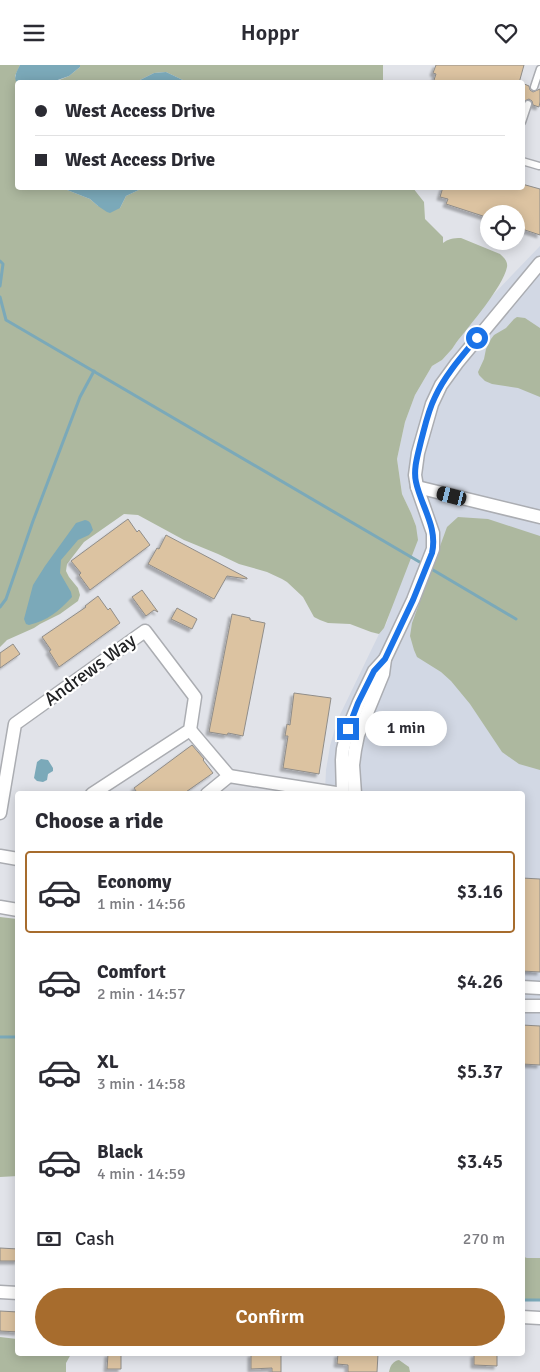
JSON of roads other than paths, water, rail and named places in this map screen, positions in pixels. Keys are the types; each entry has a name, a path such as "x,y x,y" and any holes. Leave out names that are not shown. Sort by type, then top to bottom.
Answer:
{"street":[{"path":"342,791 342,760 345,738 354,713 374,671 385,659 413,600 434,545 433,533 417,487 415,475 418,453 430,409 438,390 457,363 540,263"},
{"path":"417,487 540,517"},
{"name":"Andrews Way","path":"0,813 16,723 145,631 195,697 190,730"},
{"path":"354,791 353,765 356,742 383,674 385,659"},
{"path":"97,791 190,730 229,777 322,791"},
{"path":"211,791 229,777"},
{"path":"0,856 15,858"},
{"path":"0,907 15,908"},
{"path":"525,987 540,988"},
{"path":"525,1006 540,1007"},
{"path":"0,1292 15,1293"},
{"path":"525,1317 540,1318"}],"lane":[{"path":"534,87 540,69"},
{"path":"525,113 528,104"},
{"path":"525,162 539,166"}],"water":[{"path":"20,65 80,65 69,76 58,80 16,80"},
{"path":"166,72 183,80 140,80 154,73"},
{"path":"67,190 139,190 126,196 120,208 110,213 90,199"},
{"path":"85,520 90,522 93,530 89,535 78,540 61,560 60,573 72,597 47,618 29,625 26,624 24,619 33,585 76,523"},
{"path":"41,759 48,760 53,768 53,771 48,774 47,780 43,782 37,781 34,778 37,762"}],"waterway":[{"path":"0,261 3,264 0,286"},
{"path":"0,297 6,320 423,564"},
{"path":"0,607 6,599 80,397 94,371"},
{"path":"428,567 516,619"},
{"path":"0,1037 15,1037"},
{"path":"525,1300 540,1300"}]}
